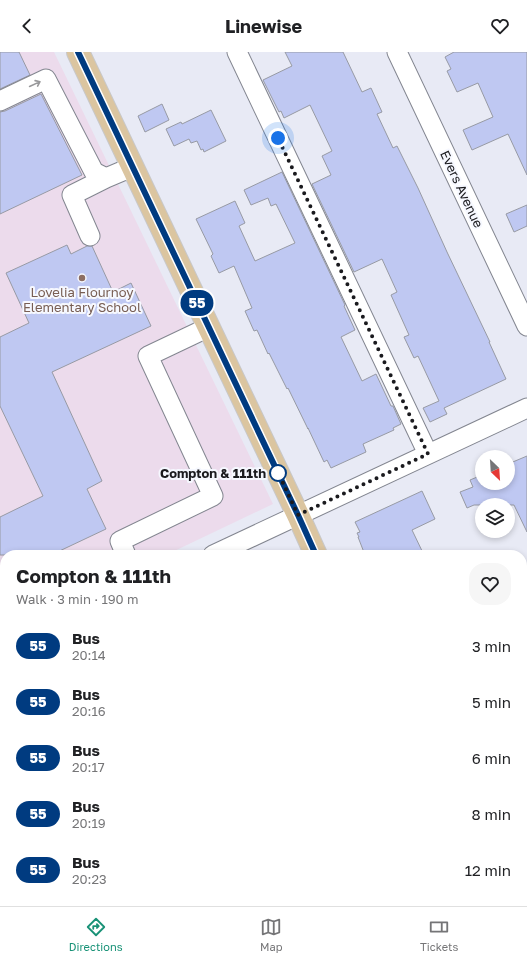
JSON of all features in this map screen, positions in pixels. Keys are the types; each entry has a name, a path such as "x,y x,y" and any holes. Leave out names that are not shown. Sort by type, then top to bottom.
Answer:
{"main road":[{"path":"78,52 314,550"}],"street":[{"path":"237,52 428,454"},
{"name":"Evers Avenue","path":"397,52 527,326"},
{"path":"0,101 46,79 100,175"},
{"path":"90,236 72,195 100,175 132,167"},
{"path":"124,550 120,541 213,496 148,356 209,327"},
{"path":"224,550 527,408"}],"shaded area":[{"name":"Lovelia Flournoy Elementary School","path":"0,52 54,52 273,504 176,550 0,550"}],"building":[{"path":"0,52 19,52 30,75 0,89"},
{"path":"285,52 343,52 362,92 371,88 382,112 377,114 393,148 397,146 418,188 506,379 444,408 447,414 430,422 423,408 439,401 418,356 414,358 404,337 409,335 391,295 397,292 382,259 354,272 312,184 331,175 322,156 332,151 310,105 284,118 281,111 279,112 263,80 292,66"},
{"path":"454,52 527,52 527,175 508,134 472,150 463,130 493,117 478,83 457,92 447,71 451,69 445,57"},
{"path":"41,94 82,175 0,214 0,112"},
{"path":"162,104 169,120 145,132 138,116"},
{"path":"211,110 226,141 204,152 203,149 201,150 197,141 191,143 189,139 174,146 166,129 181,122 182,124"},
{"path":"282,172 345,305 344,306 355,330 341,337 362,381 376,374 401,424 393,428 394,430 363,444 366,452 331,468 327,460 324,462 288,388 287,389 269,353 268,354 257,330 254,331 245,311 252,308 234,266 219,273 211,256 213,254 196,219 235,201 245,223 239,226 255,261 295,243 276,204 271,206 268,198 251,205 244,190"},
{"path":"527,205 527,226 514,232 506,214"},
{"path":"67,245 71,254 87,246 92,246 113,292 131,283 151,326 52,372 102,481 87,489 106,529 62,550 0,550 0,517 43,496 0,406 0,337 29,323 6,273"},
{"path":"527,456 527,532 515,507 515,498 475,498 475,505 467,508 460,492 473,487 470,480 475,478 475,490 515,490 515,461"},
{"path":"422,491 435,519 412,530 422,550 363,550 357,533 360,532 355,522"}],"bus line":[{"name":"55","path":"78,52 314,550"}],"place":[{"name":"Lovelia Flournoy Elementary School","path":"82,278"},
{"name":"Compton & 111th","path":"278,473"}],"route":[{"path":"278,138 428,454 298,515 276,468 278,473"}]}
